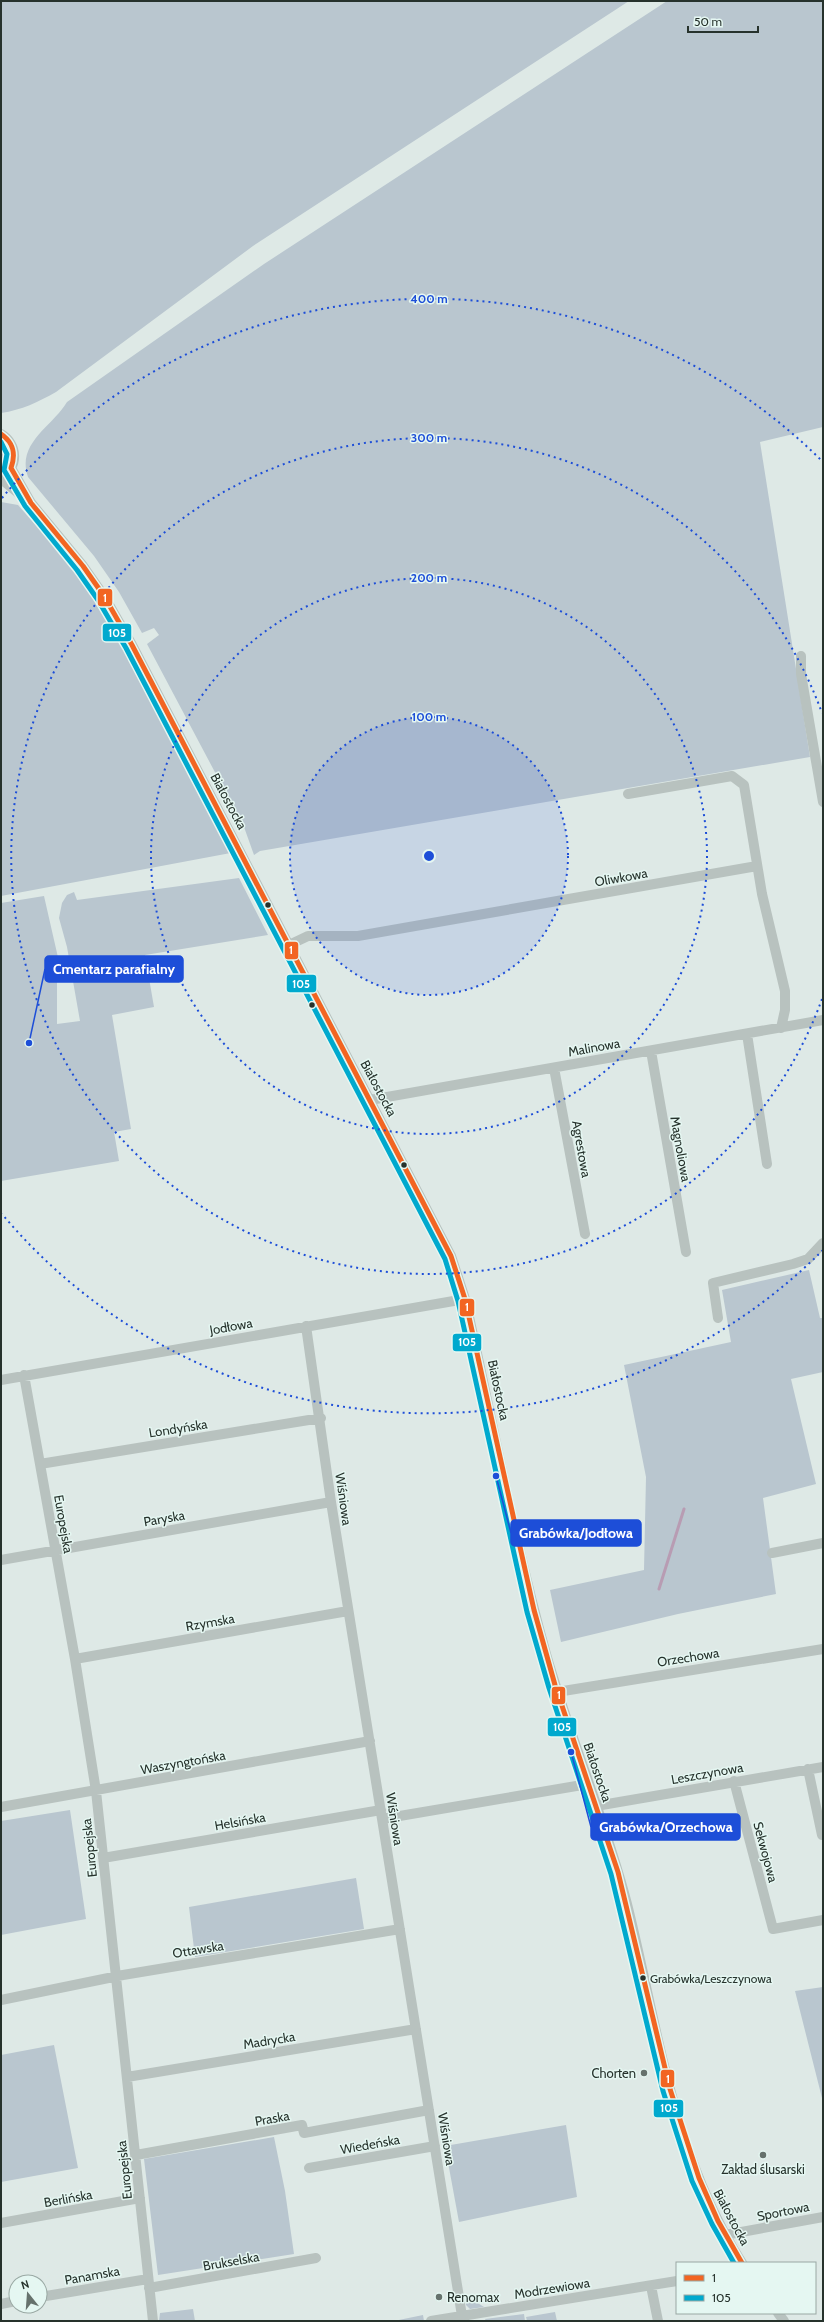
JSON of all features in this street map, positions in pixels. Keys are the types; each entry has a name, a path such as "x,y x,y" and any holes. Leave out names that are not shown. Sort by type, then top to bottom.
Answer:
{"street":[{"path":"1,434 8,440 13,448 14,455 11,468 1,478"},
{"name":"Białostocka","path":"11,468 31,503 83,566 104,596 132,645 451,1256 465,1299 519,1545 558,1692 627,1904 679,2126 697,2176 725,2235 741,2262"},
{"name":"Białostocka","path":"1,478 31,503"},
{"path":"801,656 801,674 823,802"},
{"path":"628,794 732,776 744,786 757,866 785,991 785,1010 781,1028"},
{"name":"Oliwkowa","path":"289,944 308,936 358,936 757,866"},
{"name":"Malinowa","path":"370,1100 823,1020"},
{"path":"747,1034 767,1164"},
{"name":"Magnoliowa","path":"651,1051 686,1252"},
{"name":"Agrestowa","path":"554,1068 585,1234"},
{"path":"718,1318 713,1283 808,1259 823,1243"},
{"name":"Jodłowa","path":"1,1380 465,1299"},
{"name":"Wiśniowa","path":"306,1326 321,1418 331,1502 348,1610 430,2110 462,2316"},
{"name":"Europejska","path":"24,1375 75,1659 96,1791 153,2321"},
{"name":"Londyńska","path":"40,1464 321,1418"},
{"name":"Paryska","path":"1,1560 331,1502"},
{"path":"772,1553 823,1543"},
{"name":"Rzymska","path":"75,1659 348,1610"},
{"name":"Orzechowa","path":"558,1692 823,1649"},
{"name":"Waszyngtońska","path":"1,1807 370,1741"},
{"name":"Leszczynowa","path":"596,1806 734,1781 823,1767"},
{"path":"808,1769 822,1835"},
{"name":"Sekwojowa","path":"734,1781 773,1929 823,1920"},
{"name":"Helsińska","path":"103,1858 382,1814 588,1784"},
{"name":"Ottawska","path":"1,2000 116,1976 400,1929"},
{"name":"Madrycka","path":"127,2077 416,2029"},
{"name":"Praska","path":"136,2155 302,2126 304,2132 430,2110"},
{"name":"Wiedeńska","path":"309,2168 435,2146"},
{"name":"Berlińska","path":"1,2223 140,2198"},
{"name":"Sportowa","path":"725,2235 823,2217"},
{"name":"Brukselska","path":"149,2283 316,2258"},
{"name":"Modrzewiowa","path":"431,2321 676,2281"},
{"name":"Panamska","path":"48,2296 149,2283"},
{"path":"650,2286 658,2321"}],"shaded area":[{"path":"1,1 629,1 253,246 56,392 30,405 1,413"},
{"path":"667,1 823,1 823,427 760,442 810,757 260,851 254,855 244,827 147,644 159,635 154,628 142,633 119,592 94,556 28,477 26,465 27,454 31,445 67,402 264,264"},
{"path":"1,441 6,448 8,459 1,469"},
{"path":"1,502 18,505 76,571 121,642 236,852 1,896"},
{"path":"239,878 268,935 145,955 154,1007 112,1015 131,1129 114,1132 119,1161 1,1181 1,903 44,896 62,975 57,976 57,1024 80,1021 67,947 59,918 62,903 67,895 74,892 77,900"},
{"path":"809,1270 820,1318 823,1318 823,1372 791,1379 816,1484 763,1498 776,1594 678,1614 561,1642 550,1590 644,1570 646,1477 624,1365 731,1342 722,1290"},
{"path":"70,1810 86,1919 1,1935 1,1821"},
{"path":"356,1878 364,1929 195,1957 189,1907"},
{"path":"823,1987 823,2102 795,1991"},
{"path":"54,2045 78,2168 1,2182 1,2055"},
{"path":"566,2125 577,2197 459,2222 445,2146"},
{"path":"274,2137 285,2191 294,2254 158,2275 144,2159"},
{"path":"465,2295 484,2307 470,2309 466,2305"},
{"path":"193,2309 195,2321 159,2321 160,2313"},
{"path":"555,2312 557,2321 527,2321 526,2317"},
{"path":"524,2314 525,2321 486,2321 485,2319"},
{"path":"423,2315 424,2321 394,2321"}],"waterway":[{"path":"659,1589 684,1509"}],"transit line":[{"name":"1","path":"1,434 9,441 13,449 13,463 11,468 31,503 83,566 104,596 132,645 451,1256 465,1299 534,1610 555,1685 618,1872 670,2089 699,2178 718,2221 741,2262"},
{"name":"105","path":"1,442 7,454 4,470 25,506 77,570 98,600 126,648 445,1259 458,1301 527,1612 549,1688 611,1874 663,2091 692,2181 712,2224 733,2262"}],"place":[{"name":"Cmentarz parafialny","path":"29,1043"},
{"name":"Grabówka/Jodłowa","path":"496,1476"},
{"name":"Grabówka/Orzechowa","path":"571,1752"},
{"name":"Grabówka/Leszczynowa","path":"643,1978"},
{"name":"Chorten","path":"644,2073"},
{"name":"Zakład ślusarski","path":"763,2155"},
{"name":"Renomax","path":"439,2297"}]}
